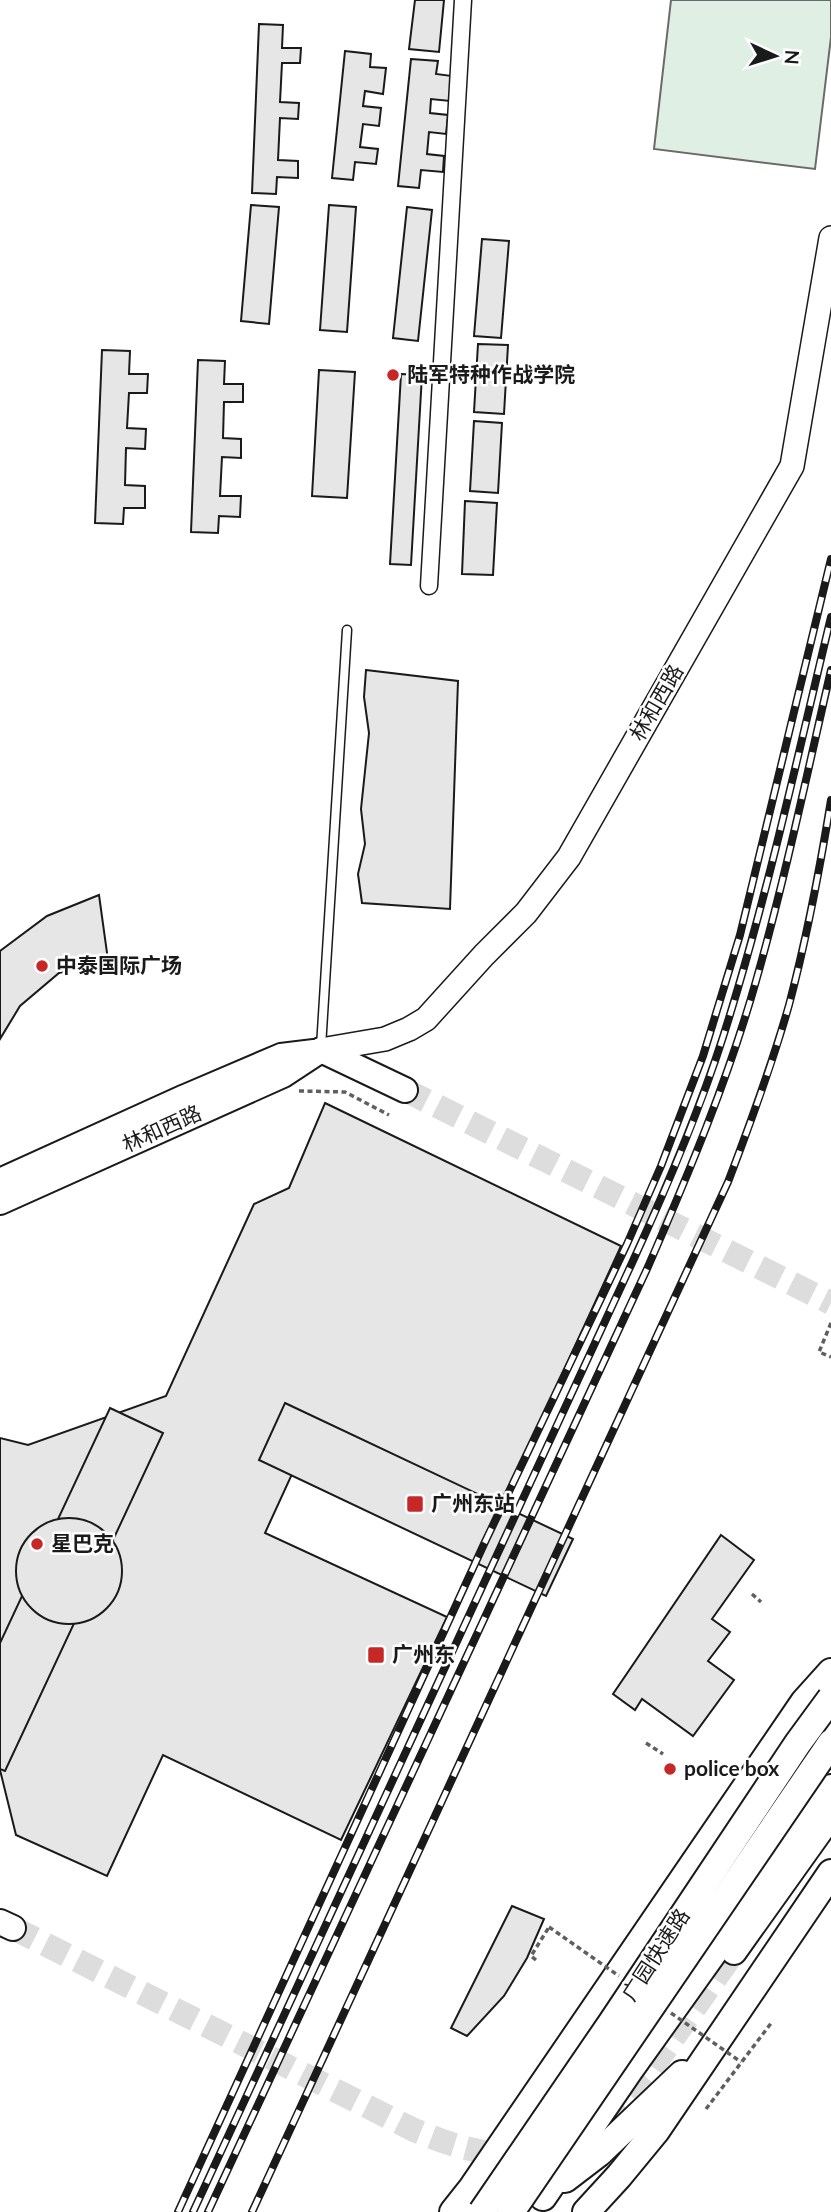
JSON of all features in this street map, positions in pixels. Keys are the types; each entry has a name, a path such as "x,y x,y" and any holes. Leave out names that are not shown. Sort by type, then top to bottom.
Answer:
{"highway":[{"path":"453,2212 804,1702 831,1672"},
{"name":"广园快速路","path":"482,2212 831,1698"},
{"name":"广园快速路","path":"513,2212 831,1743"},
{"path":"542,2197 831,1788"},
{"path":"586,2212 656,2131 831,1873"},
{"path":"513,2212 524,2210 599,2153 711,2047"},
{"path":"472,2188 499,2212"}],"main road":[{"name":"林和西路","path":"0,1181 281,1056 385,1039 409,1030 426,1018 484,954 526,913 569,857 792,466 831,238"},
{"name":"林和西路","path":"0,1202 283,1075 321,1050"},
{"path":"321,1050 405,1090"},
{"path":"734,1952 831,1816"}],"street":[{"path":"429,586 463,0"}],"lane":[{"path":"321,1050 347,631"}],"path":[{"path":"831,1324 819,1352 831,1357"},
{"path":"752,1594 761,1602"},
{"path":"646,1743 663,1754"},
{"path":"536,1959 531,1956 549,1927"},
{"path":"706,2109 772,2022"}],"green space":[{"path":"671,0 831,0 831,37 815,169 654,149"}],"building":[{"path":"415,0 444,0 439,52 409,49"},
{"path":"259,24 283,25 282,48 301,48 300,63 282,63 280,102 299,103 298,119 280,118 278,160 298,161 298,178 277,177 276,194 252,193"},
{"path":"345,51 371,54 370,67 386,68 383,94 365,91 363,106 381,108 379,126 363,124 360,147 378,149 376,164 355,162 353,180 332,178"},
{"path":"411,59 438,61 436,74 452,76 450,101 431,99 430,113 448,115 446,134 429,132 427,154 444,156 443,172 421,170 419,188 398,186"},
{"path":"251,205 279,207 269,324 241,321"},
{"path":"329,205 356,207 347,332 320,330"},
{"path":"407,207 432,210 418,341 393,338"},
{"path":"482,239 509,241 501,338 474,336"},
{"path":"478,344 508,345 504,414 474,412"},
{"path":"102,350 130,351 129,374 148,374 147,393 129,393 127,428 146,429 145,449 126,448 125,485 145,486 145,508 124,508 123,524 95,523"},
{"path":"198,360 225,361 224,384 243,384 243,402 224,402 223,438 241,439 241,458 222,457 220,496 241,496 240,517 219,516 218,533 191,532"},
{"path":"319,370 355,372 347,498 312,496"},
{"path":"401,374 422,375 411,565 390,564"},
{"path":"474,421 502,423 498,493 470,491"},
{"path":"465,501 497,503 493,575 462,574"},
{"path":"366,670 458,681 450,909 362,903 358,874 365,844 361,809 369,733 364,697"},
{"name":"中泰国际广场","path":"99,895 108,960 59,973 20,1006 0,1039 0,951 47,916"},
{"name":"广州东站","path":"325,1103 621,1246 488,1535 303,1450 265,1533 447,1617 341,1840 163,1755 107,1876 16,1835 0,1770 0,1760 24,1707 6,1661 0,1662 0,1438 28,1445 166,1396 254,1204 289,1188"},
{"name":"广州东站","path":"285,1403 573,1539 546,1596 259,1460"},
{"path":"110,1408 163,1433 5,1771 0,1769 0,1643"},
{"path":"69,1518 89,1522 107,1533 118,1551 122,1571 118,1591 107,1609 89,1620 69,1624 49,1620 31,1609 20,1591 16,1571 20,1551 31,1533 49,1522"},
{"path":"721,1535 754,1560 712,1619 730,1632 708,1661 734,1680 693,1736 642,1699 635,1710 613,1694"},
{"path":"512,1906 544,1919 527,1958 504,1996 467,2036 451,2028"}],"tunnel":[{"path":"405,1090 831,1303"},
{"path":"13,1928 414,2130 450,2144 513,2154"},
{"path":"604,2120 650,2071 734,1952"}],"railway":[{"path":"178,2212 484,1544 627,1244 661,1166 703,1056 740,935 831,559"},
{"path":"193,2212 632,1263 692,1123 723,1037 754,933 831,617"},
{"path":"208,2212 647,1269 692,1163 733,1055 767,943 831,670"},
{"path":"252,2212 728,1182 789,1005 813,902 831,800"}],"place":[{"name":"陆军特种作战学院","path":"393,375"},
{"name":"中泰国际广场","path":"42,966"},
{"name":"广州东站","path":"415,1504"},
{"name":"星巴克","path":"37,1544"},
{"name":"广州东","path":"376,1655"},
{"name":"police box","path":"670,1769"}]}
